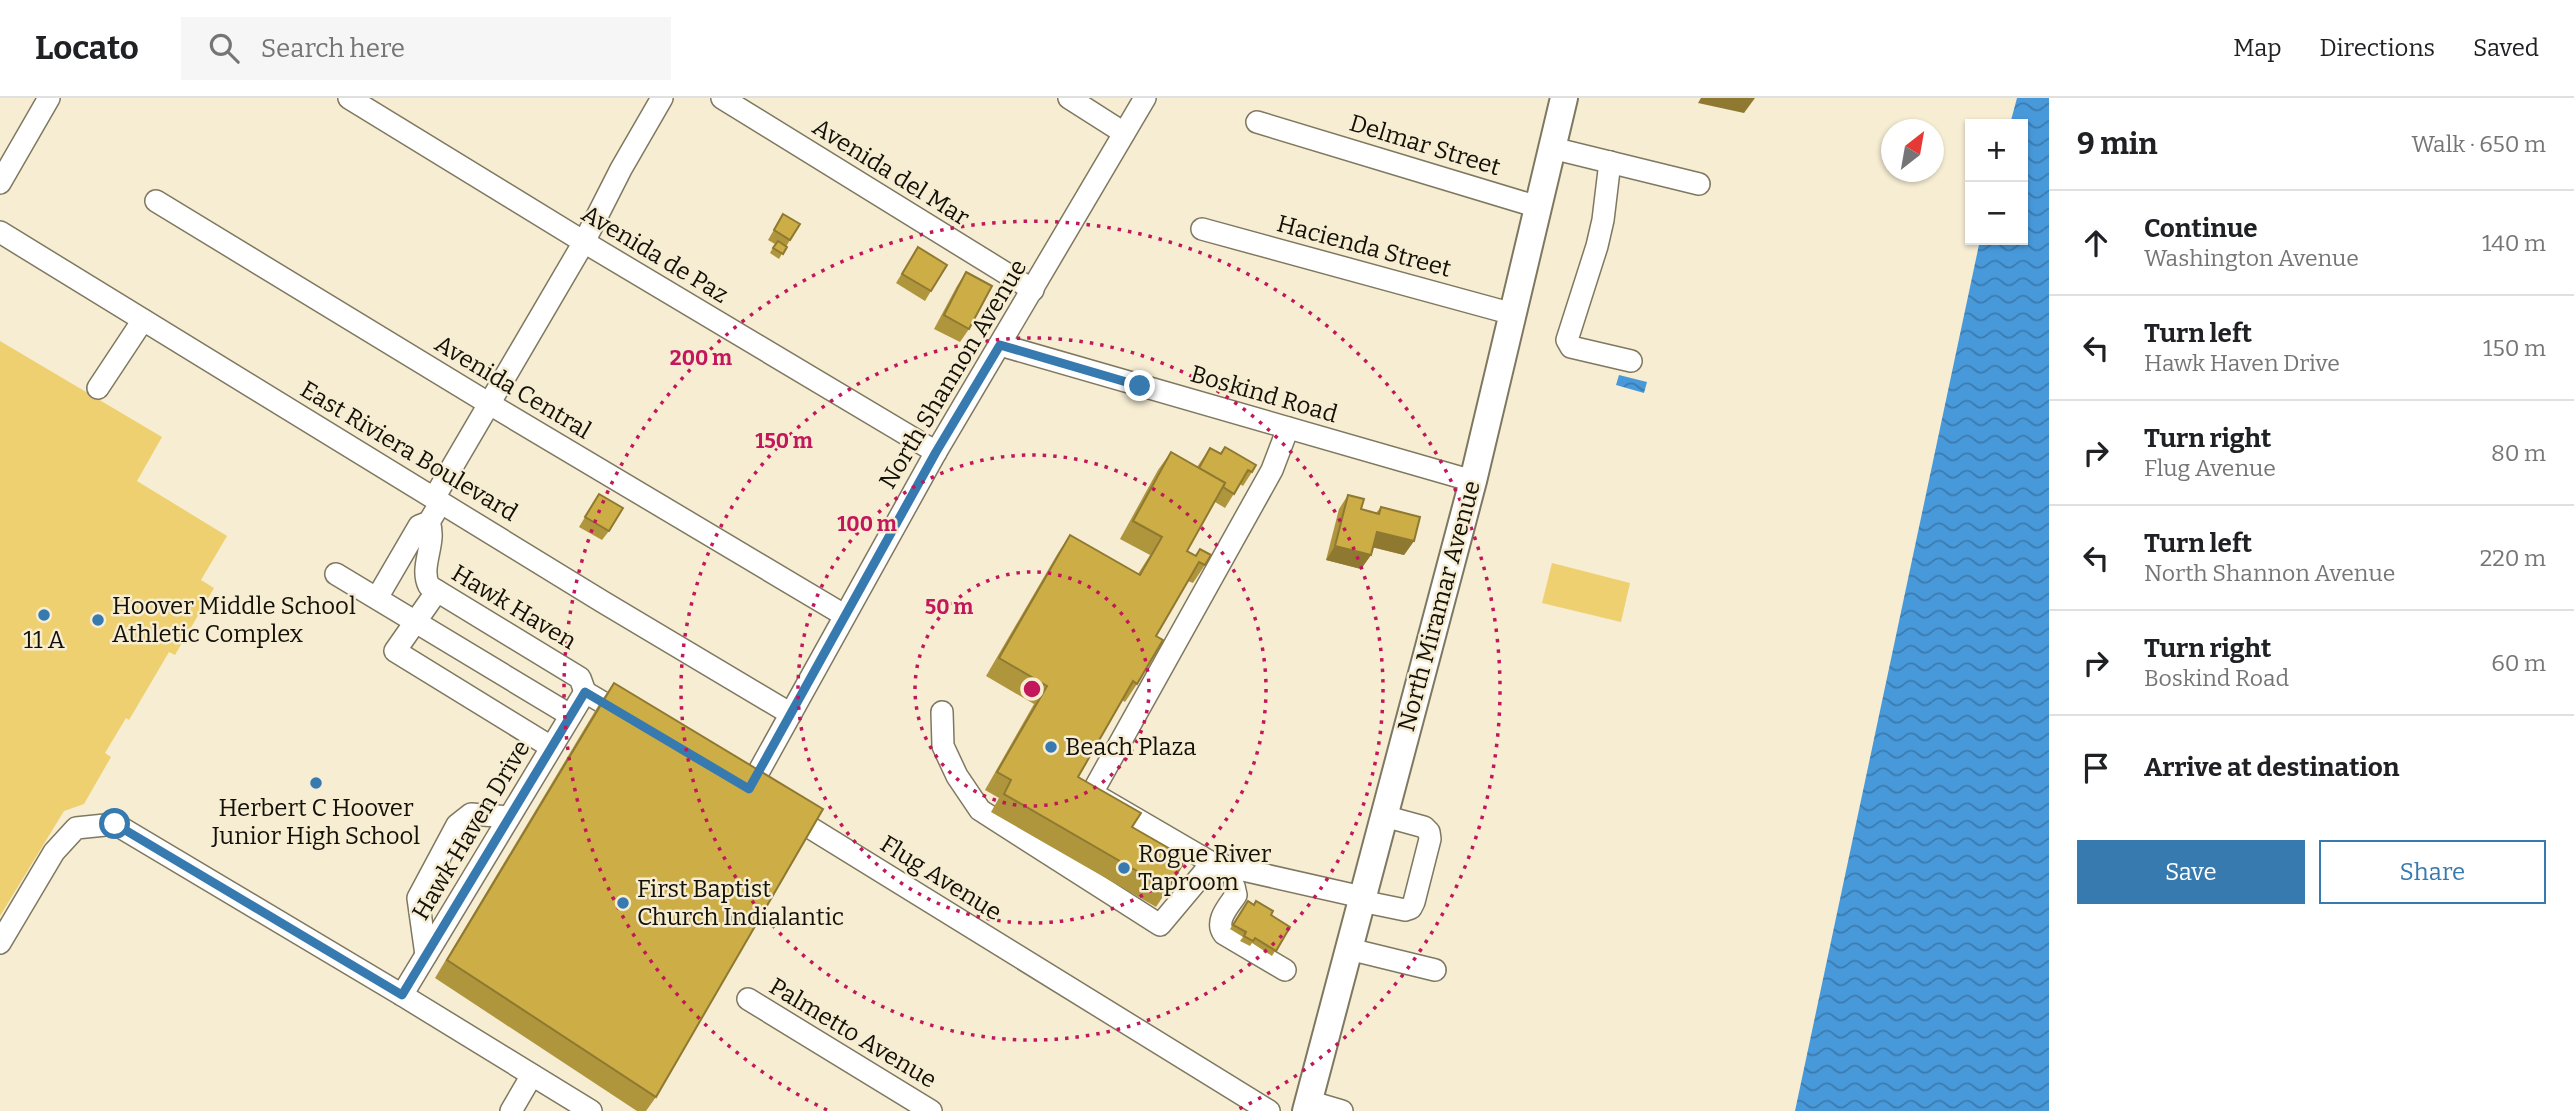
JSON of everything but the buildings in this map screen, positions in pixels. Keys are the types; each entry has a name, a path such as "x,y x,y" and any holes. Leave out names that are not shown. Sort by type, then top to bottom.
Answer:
{"main road":[{"name":"North Miramar Avenue","path":"1307,1106 1473,481 1564,98"}],"street":[{"path":"0,183 49,98"},
{"name":"Avenida de Paz","path":"348,98 936,452"},
{"name":"Hawk Haven","path":"585,692 580,678 429,586 424,577 432,530 429,522 488,403 584,242 662,98"},
{"name":"Avenida del Mar","path":"722,98 1033,290"},
{"path":"1069,98 1124,132"},
{"name":"North Shannon Avenue","path":"749,789 936,452 1145,98"},
{"name":"Delmar Street","path":"1257,122 1538,207"},
{"path":"1552,148 1699,184"},
{"path":"1610,162 1597,246 1567,340 1571,347 1631,360"},
{"name":"Avenida Central","path":"156,201 844,615"},
{"name":"Hacienda Street","path":"1202,229 1513,314"},
{"name":"East Riviera Boulevard","path":"0,232 791,714"},
{"path":"98,388 143,320"},
{"name":"Boskind Road","path":"1000,345 1473,481"},
{"path":"1288,428 1272,470 1092,793 1212,863 1405,910 1411,908 1414,902 1430,839 1429,832 1424,827 1384,816"},
{"name":"Hawk Haven","path":"377,598 419,526 429,522"},
{"path":"336,575 570,715"},
{"path":"437,591 396,651 551,747"},
{"path":"585,692 645,727"},
{"name":"Hawk Haven Drive","path":"402,995 585,692"},
{"path":"943,712 943,746 957,776 980,810 1160,925 1212,863"},
{"name":"Flug Avenue","path":"729,778 1269,1111"},
{"path":"426,955 418,898 457,825 471,814 509,817"},
{"path":"0,943 54,852 76,828 115,824 591,1111"},
{"path":"796,849 811,827"},
{"path":"1234,886 1236,895 1220,922 1220,929 1285,970"},
{"path":"1349,948 1435,970"},
{"name":"Palmetto Avenue","path":"748,999 931,1111"},
{"path":"511,1111 532,1075"},
{"path":"1307,1106 1342,1111"}],"shaded area":[{"name":"Hoover Middle School Athletic Complex","path":"0,341 162,437 137,481 227,536 201,580 214,588 175,655 169,652 129,720 126,718 105,753 111,757 84,804 64,811 0,916"},
{"path":"1552,563 1630,583 1621,622 1542,603"}],"water":[{"path":"2017,98 2049,98 2049,1111 1795,1111 1979,245 2028,245 2028,119 2011,119"},
{"path":"1619,375 1647,382 1644,393 1616,385"}],"place":[{"name":"11 A","path":"44,615"},
{"name":"Hoover Middle School Athletic Complex","path":"98,620"},
{"name":"Beach Plaza","path":"1051,747"},
{"name":"Herbert C Hoover Junior High School","path":"316,783"},
{"name":"Rogue River Taproom","path":"1124,868"},
{"name":"First Baptist Church Indialantic","path":"623,903"}],"route":[{"path":"115,824 402,995 585,692 749,789 936,452 1000,345 1140,386"}]}
